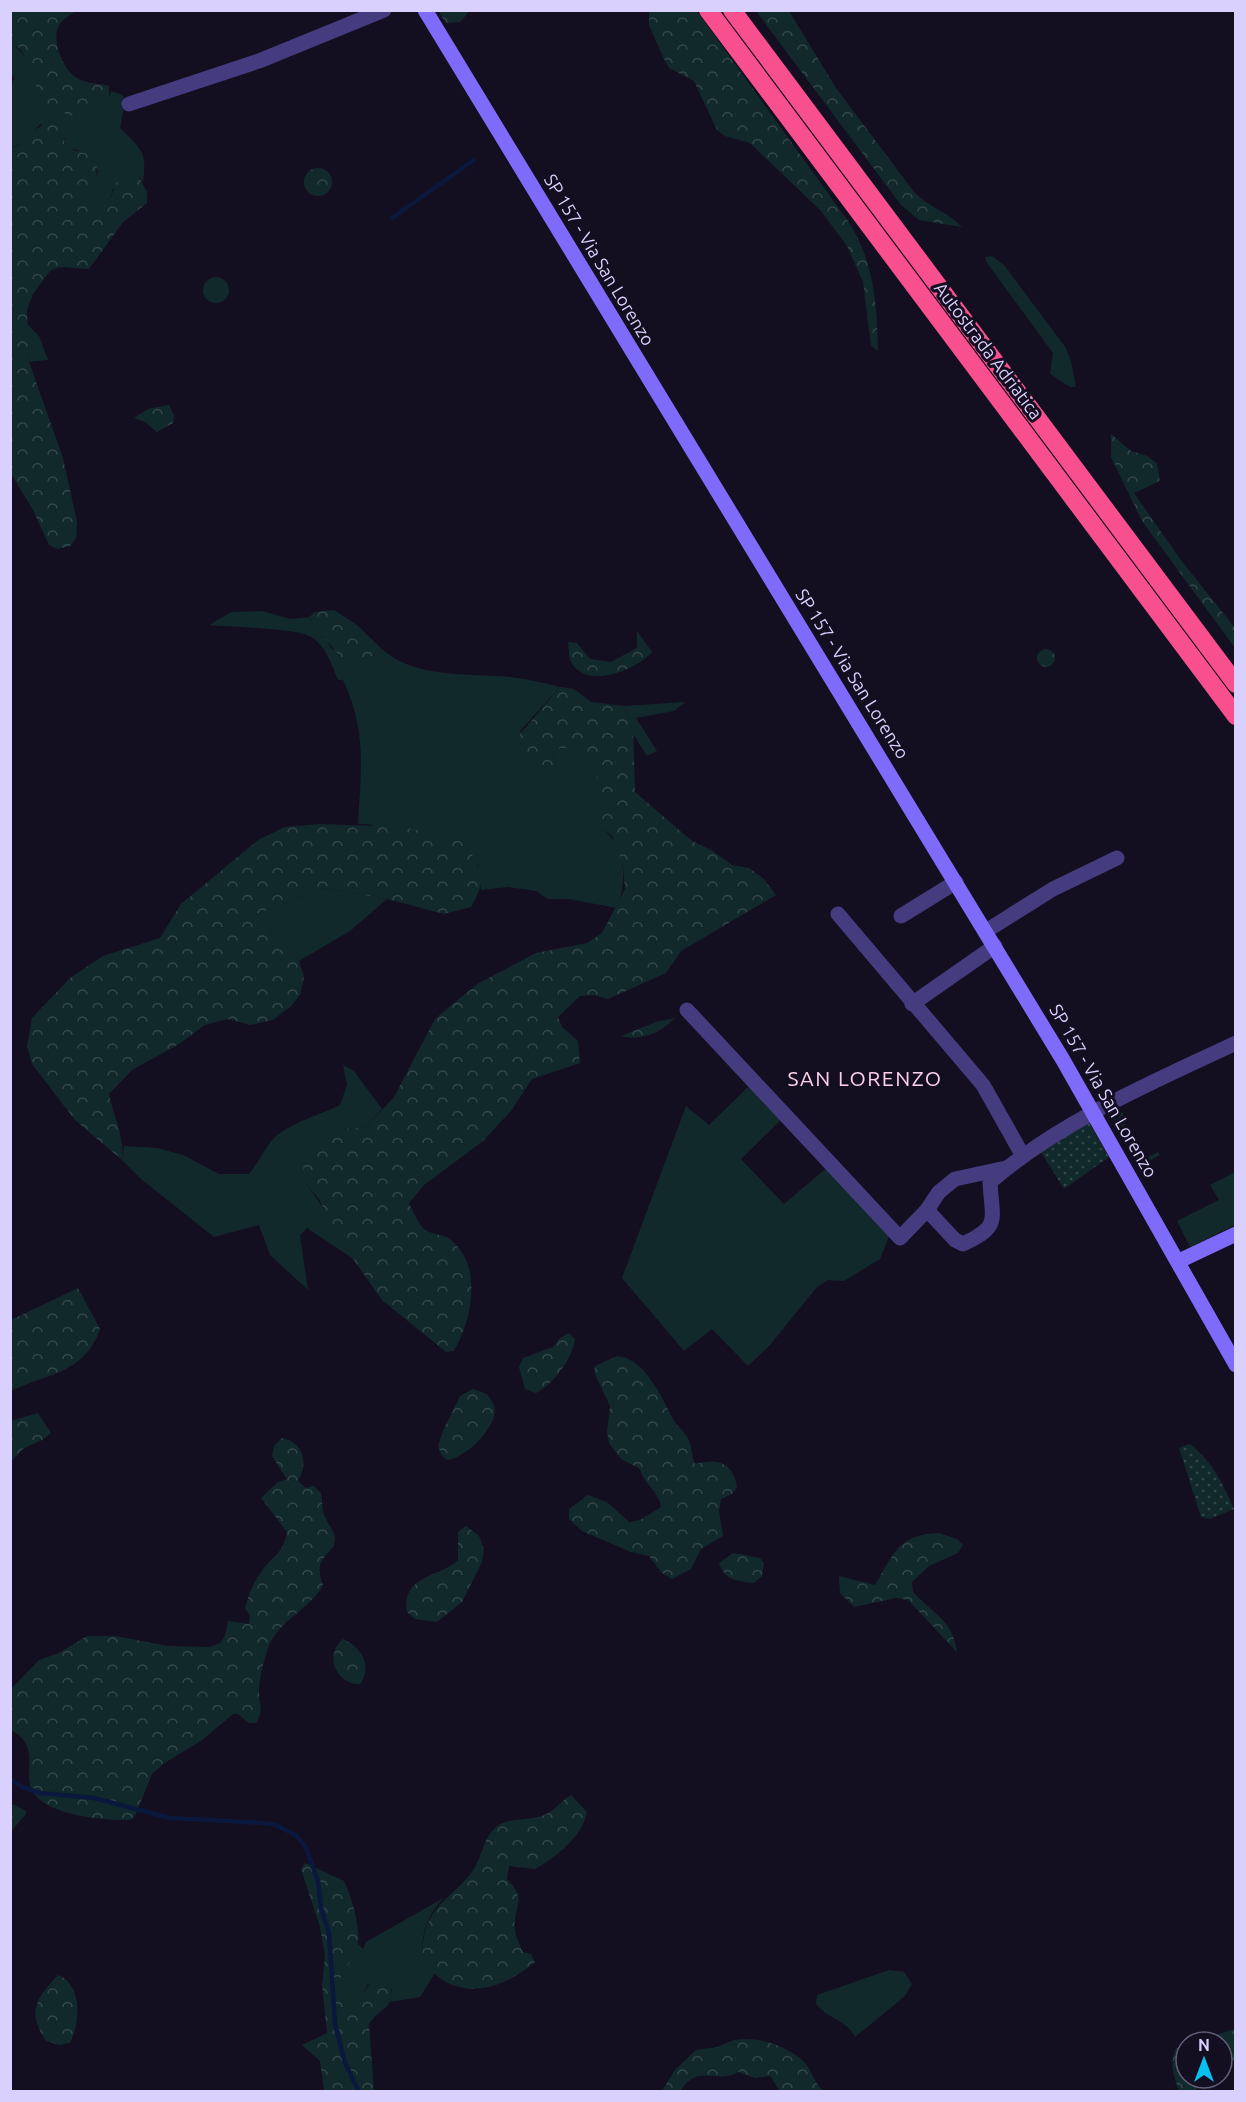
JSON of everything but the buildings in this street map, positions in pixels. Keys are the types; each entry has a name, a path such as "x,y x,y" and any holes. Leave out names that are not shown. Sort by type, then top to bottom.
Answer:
{"highway":[{"name":"Autostrada Adriatica","path":"708,10 1236,716"},
{"name":"Autostrada Adriatica","path":"732,10 1236,684"}],"main road":[{"name":"SP 157 - Via San Lorenzo","path":"425,10 995,946 1094,1113 1236,1365"},
{"path":"1179,1261 1236,1234"}],"street":[{"path":"129,104 259,61 384,10"},
{"path":"986,931 1053,889 1117,858"},
{"path":"901,916 956,882"},
{"path":"838,914 983,1085 1023,1156"},
{"path":"912,1004 995,946"},
{"path":"687,1010 900,1238 927,1210 939,1192 955,1179 1006,1168"},
{"path":"927,1210 955,1240 963,1244 985,1233 992,1224 990,1182 1006,1168 1094,1113 1236,1043"}],"green space":[{"path":"11,10 76,11 63,20 58,27 56,40 60,55 67,69 77,78 109,86 109,99 75,116 59,111 47,103 35,84 22,52 14,44 11,46"},
{"path":"438,11 467,11 468,13 460,22 446,23"},
{"path":"649,11 697,11 848,221 857,236 869,268 877,317 878,351 871,346 863,282 847,246 821,211 750,143 725,136 717,130 694,81 669,68 649,25"},
{"path":"756,11 789,11 836,88 914,192 962,227 919,220 901,205"},
{"path":"14,44 75,116 92,105 106,102 111,91 122,95 125,101 120,128 141,151 144,163 143,182 138,175 113,189 105,203 94,205 91,199 98,170 78,150 66,148 65,139 40,124 27,141 11,148 10,92 14,78 10,70 11,46"},
{"path":"51,121 61,131 67,148 91,155 97,162 96,185 91,199 94,205 105,203 111,197 119,178 129,173 138,175 147,192 147,203 123,222 89,269 60,267 50,271 33,294 27,310 29,362 63,458 77,522 76,538 70,546 58,549 49,545 32,508 10,472 11,148 22,143 45,123"},
{"path":"318,168 328,172 332,182 328,192 318,196 308,192 304,182 308,172"},
{"path":"992,256 1004,265 1066,348 1076,387 1070,387 1050,374 1053,353 987,263 985,257"},
{"path":"216,277 226,280 229,290 226,300 216,303 206,300 203,290 206,280"},
{"path":"27,324 39,336 48,360 29,362"},
{"path":"169,405 174,415 173,423 157,432 145,422 134,418 148,409"},
{"path":"1111,434 1131,451 1147,456 1157,463 1160,481 1134,493 1180,559 1235,628 1235,648 1142,521 1111,457"},
{"path":"334,610 357,625 382,649 368,659 341,657 324,638 318,635 310,617 314,612"},
{"path":"263,611 290,619 310,617 318,635 324,638 332,649 368,659 382,649 395,659 426,670 510,677 560,687 520,731 560,772 553,758 554,749 576,749 596,759 603,829 617,846 623,866 622,888 617,908 568,899 548,899 536,891 508,887 481,890 478,864 368,824 358,824 361,751 356,716 343,680 338,680 321,645 311,637 292,632 209,625 231,612"},
{"path":"637,631 652,652 636,665 602,676 581,672 571,663 568,642 577,643 590,659 611,662 637,648"},
{"path":"1042,649 1050,649 1055,654 1053,665 1042,667 1037,662 1037,654"},
{"path":"560,687 574,689 591,702 624,706 633,725 635,792 692,841 711,850 732,865 749,868 763,878 776,895 681,951 666,973 608,999 594,995 580,996 558,1017 562,1027 578,1041 580,1063 532,1079 511,1111 483,1141 424,1185 409,1203 423,1228 451,1240 461,1251 468,1264 471,1294 466,1324 454,1351 446,1352 382,1300 336,1235 319,1199 304,1181 303,1159 309,1148 342,1129 366,1127 394,1097 435,1019 479,983 536,953 587,943 602,933 625,889 623,865 612,836 603,829 599,819 596,759 576,749 554,749 553,758 560,772 556,777 549,776 535,769 524,759 515,740"},
{"path":"685,702 674,711 636,718 657,751 647,756 632,732 633,725 624,706"},
{"path":"320,824 404,827 464,842 475,859 481,881 471,907 444,914 387,899 324,888 256,914 299,961 304,977 300,995 291,1006 273,1020 250,1025 228,1019 205,1025 179,1044 132,1070 109,1094 120,1135 122,1160 75,1120 32,1064 27,1046 32,1018 70,978 103,956 160,938 181,904 258,840 285,827"},
{"path":"324,888 387,899 350,931 299,961 256,914"},
{"path":"675,1018 651,1034 637,1037 621,1036 656,1022"},
{"path":"343,1065 354,1071 382,1109 366,1127 342,1129 304,1181 355,1260 307,1228 300,1235 308,1290 270,1255 259,1225 214,1237 141,1179 122,1160 124,1146 157,1148 183,1155 219,1174 249,1174 273,1139 280,1133 340,1105 347,1085"},
{"path":"752,1083 783,1118 741,1159 784,1204 830,1165 890,1234 880,1259 844,1281 828,1280 817,1287 770,1345 748,1366 712,1329 684,1351 622,1278 686,1106 709,1125"},
{"path":"1122,1112 1124,1115 1121,1117 1144,1159 1158,1152 1160,1155 1146,1163 1153,1177 1147,1180 1113,1117"},
{"path":"1087,1119 1109,1157 1064,1189 1041,1152"},
{"path":"1235,1172 1235,1225 1190,1247 1177,1221 1219,1200 1210,1185"},
{"path":"78,1288 100,1329 93,1344 75,1364 11,1391 11,1320"},
{"path":"569,1333 575,1339 570,1355 561,1370 549,1384 536,1393 525,1389 519,1367 523,1358 553,1347 560,1338"},
{"path":"617,1356 636,1363 651,1380 673,1419 687,1437 695,1464 710,1461 722,1464 732,1472 735,1478 737,1487 732,1494 721,1499 719,1511 723,1536 701,1549 691,1569 672,1579 662,1573 649,1556 631,1552 582,1531 569,1519 569,1509 588,1495 607,1502 629,1522 640,1520 661,1507 658,1497 640,1469 621,1459 609,1443 607,1432 610,1406 594,1372 595,1366"},
{"path":"473,1389 487,1394 494,1407 494,1416 476,1444 462,1454 447,1460 442,1456 438,1446 443,1431 460,1396"},
{"path":"38,1413 51,1433 24,1448 11,1461 11,1421"},
{"path":"282,1438 295,1444 302,1454 303,1467 298,1481 306,1488 314,1486 321,1493 323,1512 335,1538 320,1568 323,1585 310,1602 285,1624 271,1641 260,1677 260,1711 256,1723 249,1723 238,1714 233,1714 202,1740 163,1764 152,1774 135,1816 130,1820 80,1816 44,1803 31,1788 27,1745 11,1730 11,1689 39,1660 59,1653 87,1636 115,1636 168,1646 210,1647 220,1643 225,1636 228,1621 249,1624 250,1616 245,1608 252,1589 261,1572 283,1546 287,1532 261,1498 278,1482 287,1479 272,1456 274,1446"},
{"path":"1190,1444 1205,1458 1216,1474 1234,1509 1210,1519 1201,1517 1179,1448"},
{"path":"466,1526 479,1536 484,1550 482,1562 462,1602 437,1622 415,1619 407,1612 410,1591 416,1584 458,1560 458,1532"},
{"path":"939,1533 957,1539 963,1545 958,1553 929,1566 912,1582 913,1592 947,1625 955,1641 957,1652 908,1600 896,1598 854,1607 840,1593 839,1576 875,1585 893,1555 906,1541 926,1534"},
{"path":"733,1553 760,1558 764,1563 762,1576 754,1583 737,1581 728,1577 719,1563"},
{"path":"343,1639 355,1647 363,1658 365,1670 360,1684 346,1680 336,1669 334,1653"},
{"path":"571,1795 587,1812 574,1838 551,1859 535,1869 509,1866 507,1879 518,1894 516,1936 523,1952 531,1954 535,1962 500,1984 474,1989 448,1983 436,1975 427,1964 423,1947 430,1919 474,1869 490,1833 504,1823 532,1818 552,1811"},
{"path":"13,1804 26,1811 26,1814 11,1831 11,1807"},
{"path":"305,1863 344,1881 357,1920 358,1945 354,1957 341,1977 341,1991 353,1999 363,1993 375,1976 389,1977 390,2002 369,2024 374,2091 324,2091 320,2061 302,2045 327,2033 322,1985 325,1955 320,1927 301,1869"},
{"path":"445,1897 432,1913 424,1934 424,1955 428,1965 435,1973 420,1997 390,2002 392,1989 368,1984 363,1993 353,1999 341,1991 343,1972 358,1944 363,1949 366,1942"},
{"path":"889,1970 904,1972 912,1984 905,1996 855,2037 852,2031 816,2004 817,1995"},
{"path":"58,1975 72,1987 77,2005 76,2025 70,2043 60,2045 46,2041 36,2022 35,2013 44,1991"},
{"path":"1235,2029 1234,2060 1234,2030 1232,2030"},
{"path":"748,2039 773,2044 790,2051 803,2061 824,2091 780,2091 770,2076 755,2078 738,2072 723,2076 701,2076 687,2082 680,2091 662,2091 675,2070 696,2050 717,2047 734,2040"}],"waterway":[{"path":"392,218 474,160"},
{"path":"10,1779 22,1787 40,1793 94,1798 170,1818 276,1825 297,1836 306,1848 318,1881 321,1908 329,1933 335,2024 345,2063 359,2092"}],"district":[{"name":"SAN LORENZO","path":"865,1079"}]}
